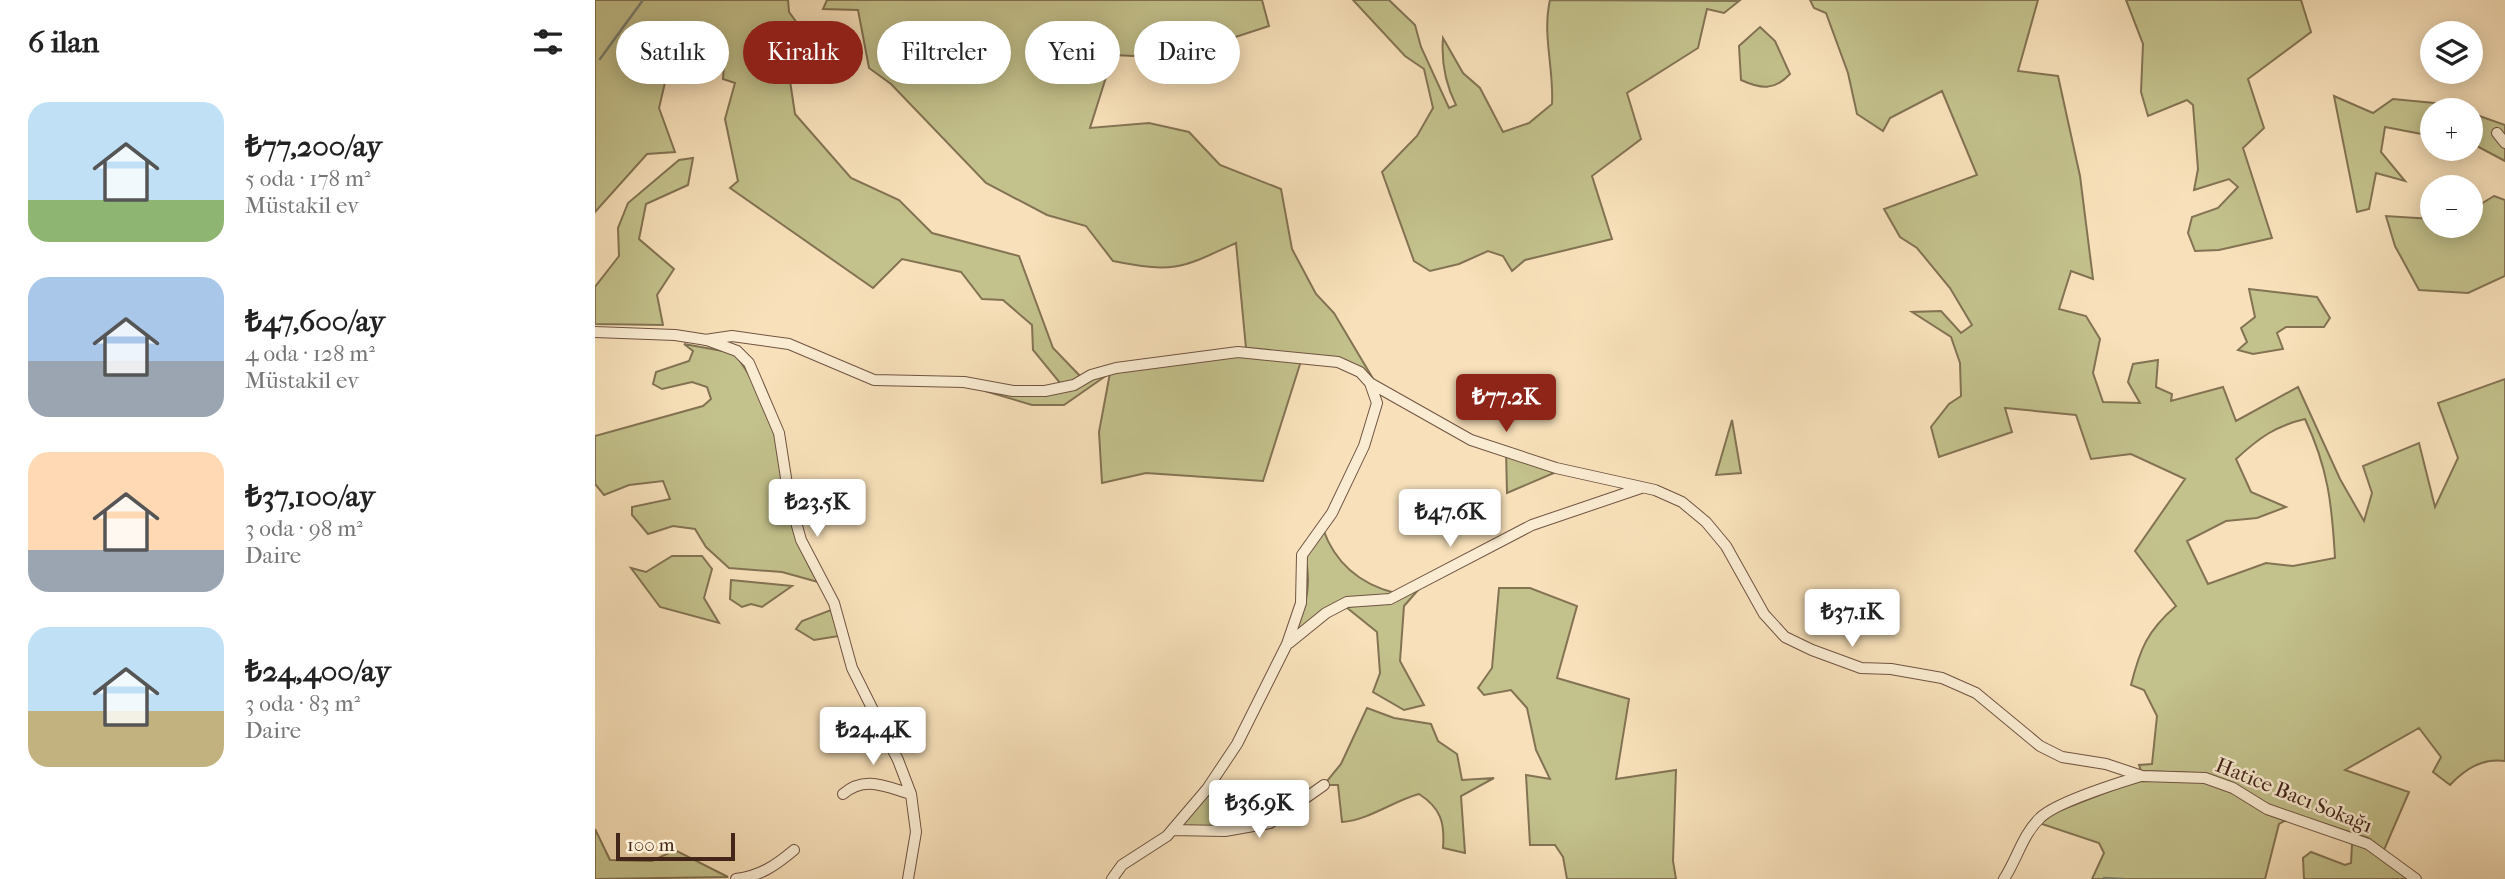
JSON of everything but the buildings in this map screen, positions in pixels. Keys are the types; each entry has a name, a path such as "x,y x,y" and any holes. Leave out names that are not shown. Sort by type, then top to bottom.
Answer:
{"street":[{"path":"2497,132 2505,143"},
{"path":"595,331 675,335 705,340 737,351 749,363 779,433 789,497 801,540 834,603 852,668 898,760 911,794 916,832 908,879"},
{"name":"Hatice Bacı Sokağı","path":"705,340 732,336 789,344 874,380 964,382 1013,391 1045,391 1074,386 1091,375 1116,368 1238,352 1338,362 1360,372 1370,383 1471,440 1556,468 1642,488 1682,502 1706,522 1726,546 1764,614 1785,637 1861,668 1891,669 1943,678 1976,694 2040,746 2062,757 2106,764 2142,776 2205,778 2233,788 2267,809 2368,844 2416,879"},
{"path":"1112,879 1122,865 1172,830 1207,789 1237,744 1285,648 1301,603 1302,555 1345,490 1374,419 1377,403 1370,383"},
{"path":"1285,648 1326,613 1347,602 1389,599 1532,525 1642,488"},
{"path":"2006,878 2027,833 2042,815 2104,788 2142,776"},
{"path":"843,794 852,786 867,781 911,794"},
{"path":"1172,830 1225,831 1270,823 1324,785"},
{"path":"736,879 753,877 775,867 794,850"}],"shaded area":[{"path":"595,0 788,0 789,12 796,21 743,21 743,84 790,84 795,114 851,178 899,200 932,233 1019,256 1053,348 1080,376 1072,382 1060,383 1033,350 1032,325 1003,300 982,299 961,272 902,259 873,288 730,188 738,181 725,119 735,83 729,81 729,21 616,21 616,84 665,84 659,108 675,152 647,154 595,212"},
{"path":"827,0 1262,0 1269,26 1240,35 1240,21 1134,21 1134,56 1120,55 1120,21 1025,21 1025,84 1104,84 1090,128 1149,123 1189,132 1220,165 1281,189 1292,249 1316,294 1334,313 1372,377 1338,359 1246,348 1236,243 1176,266 1150,267 1113,261 1086,226 1047,215 986,183 891,84 1011,84 1011,21 877,21 877,74 869,68 863,21 860,21 858,10 823,9"},
{"path":"1353,0 1389,0 1415,25 1421,47 1449,108 1456,105 1445,73 1443,38 1463,73 1480,88 1503,132 1529,123 1552,104 1547,26 1550,0 1739,1 1724,13 1707,9 1698,48 1627,93 1641,139 1592,176 1612,239 1525,260 1512,271 1503,256 1488,251 1459,264 1430,271 1414,261 1382,172 1417,136 1433,108 1424,69 1405,56"},
{"path":"1810,0 2038,0 2018,71 2058,76 2080,176 2093,279 2071,271 2059,309 2086,316 2100,339 2093,373 2103,402 2140,403 2128,382 2133,364 2158,360 2156,387 2172,394 2171,401 2223,387 2236,421 2298,387 2340,479 2364,521 2372,493 2363,466 2419,443 2435,507 2458,458 2438,403 2505,379 2505,761 2481,763 2450,785 2433,772 2441,757 2419,728 2345,770 2409,792 2384,850 2368,838 2269,806 2236,785 2197,773 2141,771 2139,765 2152,764 2157,716 2144,690 2131,685 2151,632 2176,606 2135,551 2185,479 2131,454 2091,459 2076,415 2005,408 2012,432 1939,457 1931,427 1949,404 1961,396 1960,363 1951,337 1912,312 1941,311 1961,333 1972,325 1950,288 1917,248 1900,237 1884,209 1977,175 1942,91 1890,118 1883,131 1857,114 1848,73 1826,13 1814,8","holes":["2305,419 2328,487 2335,558 2293,566 2266,563 2208,584 2187,541 2226,521 2257,518 2286,507 2251,492 2236,459 2268,434 2294,422"]},
{"path":"2126,0 2301,0 2311,32 2248,79 2264,128 2243,148 2272,238 2219,250 2195,251 2188,233 2192,217 2218,208 2238,187 2229,179 2194,190 2198,169 2193,105 2187,100 2148,116 2141,92 2143,44"},
{"path":"1760,27 1775,41 1790,74 1773,86 1755,85 1741,80 1739,46"},
{"path":"2334,96 2373,113 2393,99 2420,102 2420,134 2385,127 2381,152 2405,181 2376,173 2369,209 2357,212"},
{"path":"2483,117 2505,125 2505,161 2483,149"},
{"path":"693,158 688,185 646,204 639,239 674,269 657,295 663,325 595,324 595,287 619,256 618,228 628,203 679,160"},
{"path":"2494,196 2505,200 2505,276 2468,293 2419,290 2395,246 2386,216 2420,218 2420,238 2483,238 2483,203"},
{"path":"2249,289 2317,297 2330,318 2324,327 2286,327 2277,333 2283,349 2253,354 2238,350 2247,342 2241,328 2255,317"},
{"path":"684,344 734,353 753,382 775,436 795,529 808,565 818,582 782,572 729,568 706,547 695,529 673,526 648,534 632,515 632,507 670,499 663,481 629,485 604,495 595,484 595,436 703,406 711,399 707,387 692,382 662,389 653,384 656,372 689,361 693,351"},
{"path":"1239,356 1301,361 1263,481 1146,473 1102,483 1099,432 1110,373 1064,405 1032,405 985,391 1017,396 1111,372"},
{"path":"1732,420 1741,473 1716,475"},
{"path":"1506,450 1563,469 1507,493"},
{"path":"1323,529 1334,552 1350,570 1371,584 1395,593 1324,611 1296,631 1307,594 1305,556"},
{"path":"672,556 702,556 712,569 704,598 719,623 660,607 631,568 646,572"},
{"path":"731,580 792,586 762,607 751,604 742,607 730,599"},
{"path":"1499,588 1530,588 1577,606 1557,678 1629,699 1616,779 1676,770 1673,861 1676,879 1567,879 1563,857 1555,845 1530,845 1526,775 1550,779 1536,750 1527,708 1511,690 1484,695 1478,688 1492,668"},
{"path":"1419,589 1404,606 1400,661 1424,705 1404,710 1373,692 1380,673 1377,632 1346,607 1391,602"},
{"path":"831,610 839,636 814,640 796,629 802,621"},
{"path":"1367,708 1394,718 1431,724 1438,741 1457,754 1462,780 1494,778 1461,796 1465,853 1443,848 1440,817 1432,805 1419,794 1362,818 1342,822 1338,785 1327,785 1327,781 1341,764"},
{"path":"2143,778 2205,781 2232,791 2288,819 2279,824 2265,879 2092,879 2104,853 2099,843 2039,823 2043,817"},
{"path":"1215,784 1253,790 1248,805 1277,813 1243,825 1179,826"},
{"path":"595,829 610,860 652,861 675,850 728,877 595,879"},
{"path":"2352,844 2368,844 2411,879 2304,879 2303,858 2311,852 2345,865 2351,863"}],"waterway":[{"path":"600,59 643,0"},
{"path":"2104,878 2123,879"}]}
